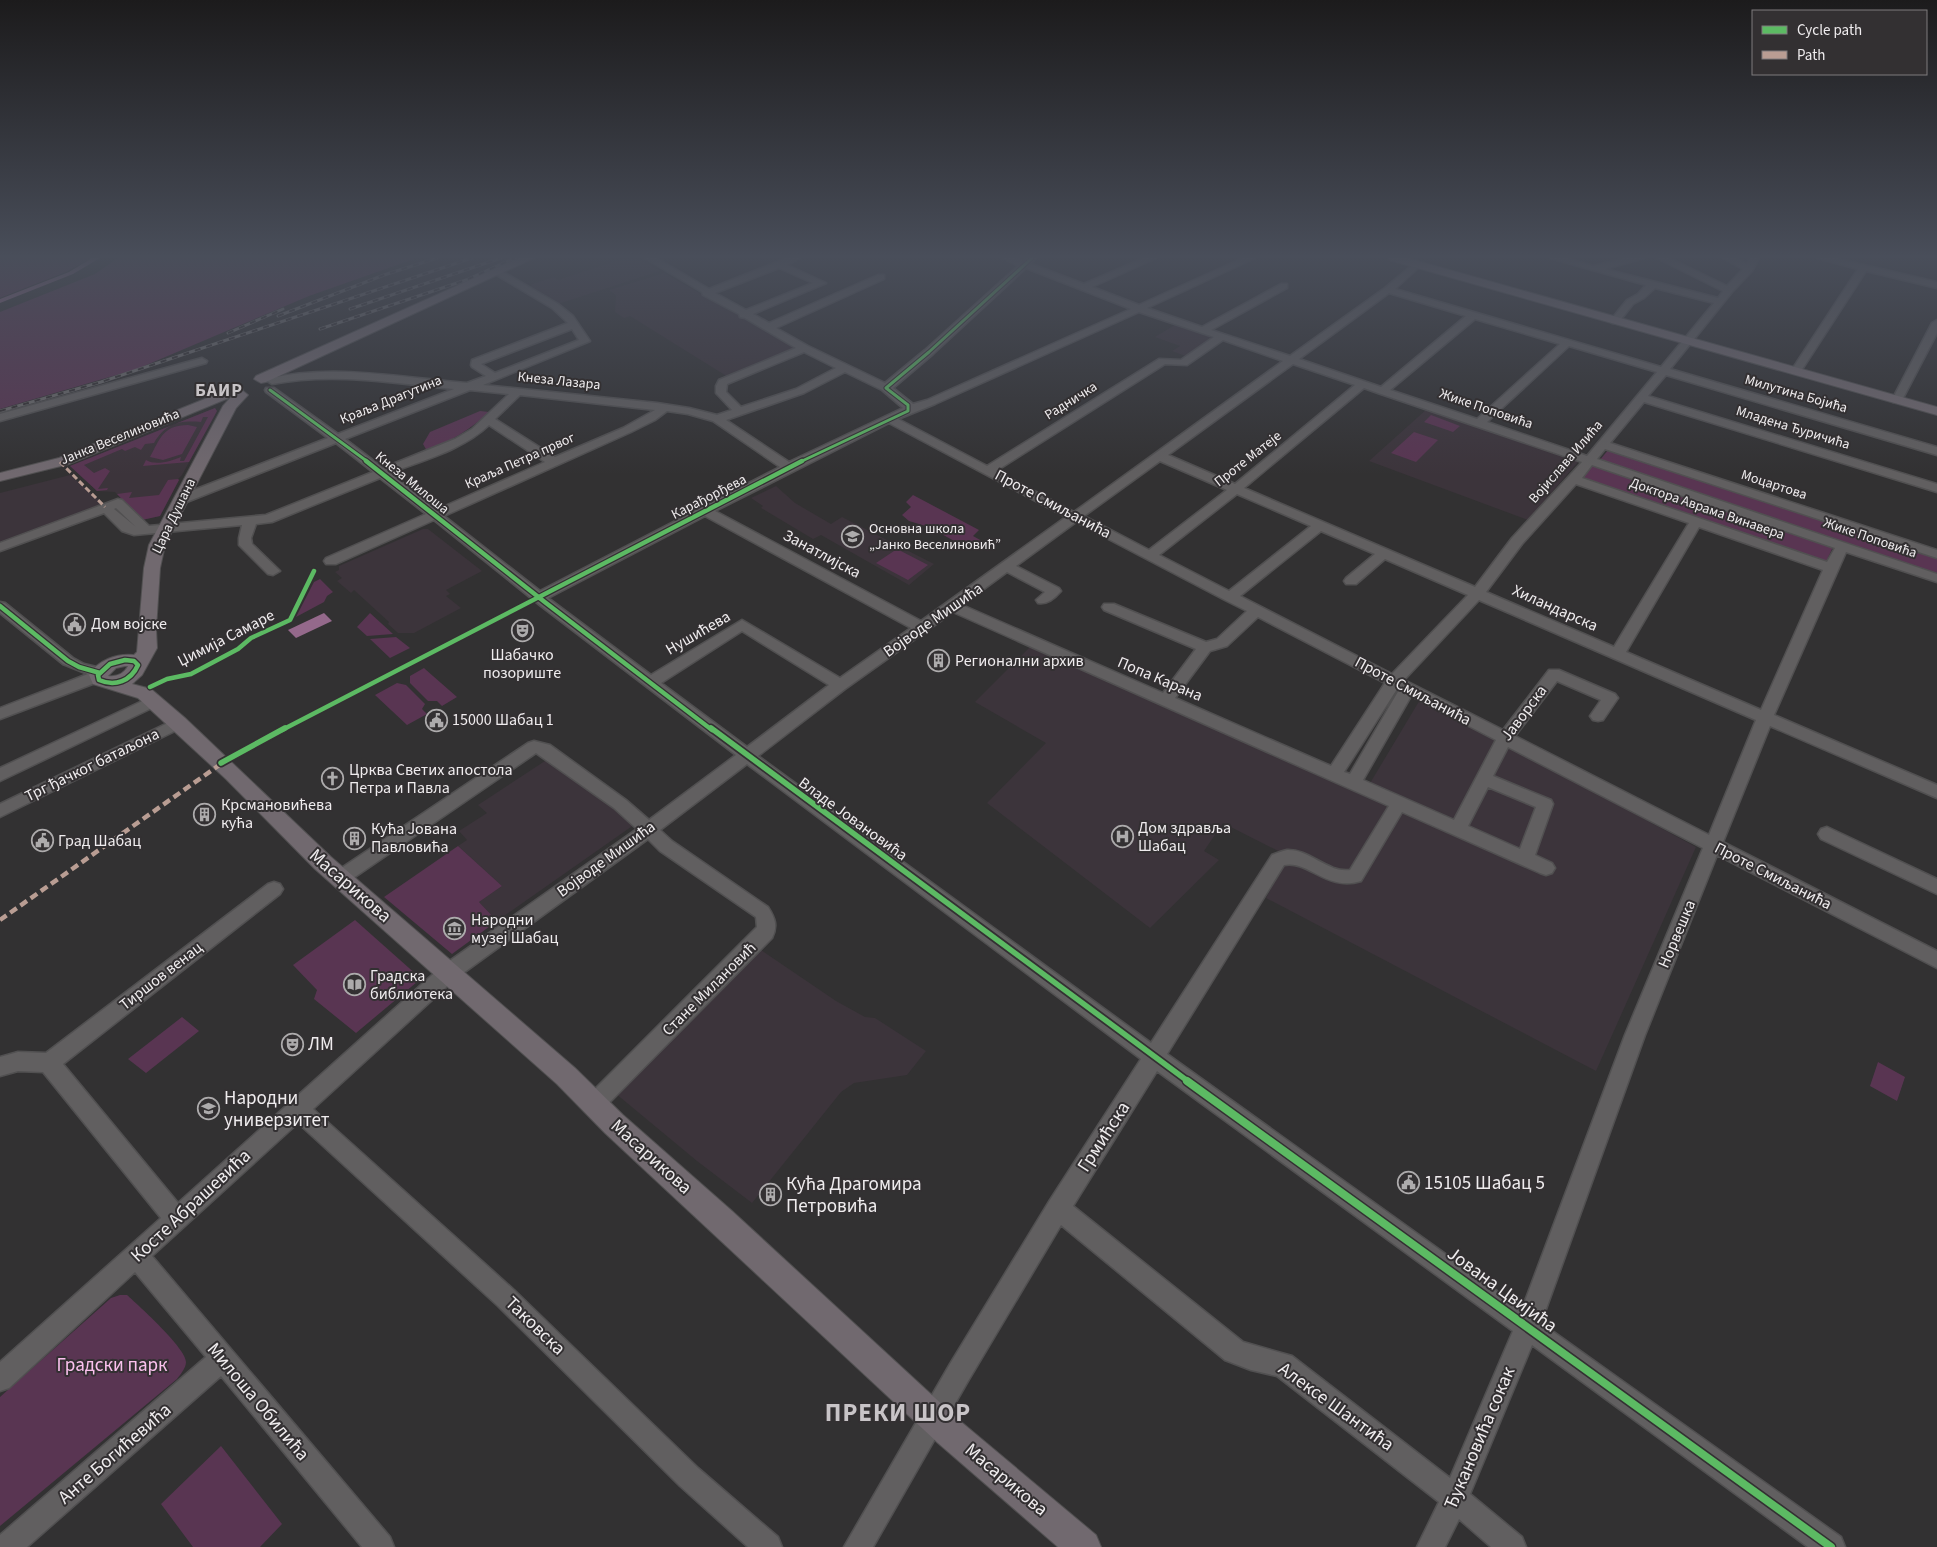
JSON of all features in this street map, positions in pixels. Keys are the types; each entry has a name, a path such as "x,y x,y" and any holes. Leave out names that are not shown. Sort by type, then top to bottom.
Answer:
{"main road":[{"path":"257,390 299,362 369,330"},
{"path":"1649,330 1937,411"},
{"path":"299,362 293,369 310,375"},
{"name":"Јанка Веселиновића","path":"0,477 64,461 203,404 257,390"},
{"name":"Цара Душана","path":"137,666 148,650 149,638 147,629 154,556 164,529 230,408 257,390"},
{"path":"203,404 223,402 230,408"},
{"name":"Цара Душана","path":"104,677 117,661 135,648 147,629"},
{"path":"117,661 130,660 137,666 142,674 148,697"},
{"path":"104,677 126,679 137,666"},
{"path":"104,677 118,686 148,697 178,723"},
{"name":"Масарикова","path":"178,723 340,878 566,1076 933,1417 1084,1547"}],"street":[{"path":"493,376 475,364 480,359 558,330"},
{"name":"Краља Драгутина","path":"180,500 585,341 579,330"},
{"path":"771,330 886,388 908,405 909,409"},
{"path":"886,388 952,330"},
{"name":"Карађорђева","path":"539,597 789,468 909,409 928,403 1091,330"},
{"name":"Жике Поповића","path":"1204,330 1937,578"},
{"name":"Војводе Мишића","path":"448,972 648,830 840,685 1007,567 1332,330"},
{"path":"1382,391 1455,330"},
{"name":"Милутина Бојића","path":"1526,330 1937,451"},
{"name":"Војислава Илића","path":"1334,775 1394,681 1478,592 1517,541 1574,479 1696,330"},
{"path":"1796,371 1823,330"},
{"path":"1897,400 1933,330"},
{"name":"Радничка","path":"989,470 1163,361 1183,363 1222,336"},
{"path":"1479,423 1567,342"},
{"path":"740,412 721,393 723,382 804,348"},
{"path":"0,418 202,361"},
{"path":"718,420 800,391 844,368"},
{"name":"Кнеза Лазара","path":"257,390 310,375 467,386 694,412 718,420 789,468"},
{"name":"Проте Матеје","path":"1150,555 1234,488 1245,482 1363,384"},
{"name":"Кнеза Милоша","path":"257,390 285,400 539,597"},
{"path":"0,547 105,507 127,528 134,531 250,521 280,514 459,441 488,420 517,392"},
{"name":"Младена Ђуричића","path":"1640,397 1937,488"},
{"name":"Краља Петра првог","path":"331,562 645,421 664,408"},
{"name":"Проте Смиљанића","path":"890,419 1504,739 1937,960"},
{"path":"488,420 554,462"},
{"name":"Моцартова","path":"1602,444 1937,554"},
{"name":"Хиландарска","path":"1159,456 1478,592 1937,792"},
{"name":"Доктора Аврама Винавера","path":"1574,479 1831,568"},
{"name":"Занатлијска","path":"706,511 922,628"},
{"path":"250,521 245,538 246,545 273,571"},
{"path":"1617,654 1696,521"},
{"path":"1230,597 1320,525"},
{"name":"Норвешка","path":"1527,1328 1635,1034 1765,718 1831,568 1843,546"},
{"path":"1351,581 1384,553"},
{"path":"1007,567 1054,591 1042,600"},
{"name":"Владе Јовановића","path":"539,597 747,756 1155,1057"},
{"name":"Попа Карана","path":"952,606 1546,868"},
{"path":"1,607 62,656 79,667 104,677"},
{"path":"1109,607 1205,647 1222,643 1257,610"},
{"name":"Нушићева","path":"651,682 742,625 840,685"},
{"path":"1166,700 1205,647"},
{"path":"62,656 90,662 117,661"},
{"name":"Јаворска","path":"1458,828 1504,739 1554,674 1610,698 1598,716"},
{"path":"0,714 104,677"},
{"path":"1353,783 1408,688"},
{"name":"Трг ђачког батаљона","path":"0,775 148,697"},
{"name":"Трг ђачког батаљона","path":"2,806 178,723"},
{"name":"Стане Милановић","path":"340,878 534,747 544,749 613,798 666,846 762,912 768,926 765,934 594,1104"},
{"path":"1483,778 1545,804 1524,858"},
{"name":"Грмићска","path":"858,1547 916,1442 933,1417 1058,1208 1278,860 1290,856 1333,876 1344,878 1355,876 1399,803"},
{"path":"1827,834 1937,886"},
{"name":"Тиршов венац","path":"52,1068 274,889"},
{"name":"Косте Абрашевића","path":"0,1379 448,972"},
{"name":"Јована Цвијића","path":"1155,1057 1831,1547"},
{"path":"0,1067 12,1061 20,1060 52,1068 177,1220"},
{"name":"Таковска","path":"298,1109 480,1273 689,1476 768,1547"},
{"name":"Алексе Шантића","path":"1058,1208 1234,1351 1251,1358 1283,1365 1455,1498 1512,1547"},
{"name":"Милоша Обилића","path":"137,1256 380,1547"},
{"name":"Ђукановића сокак","path":"1431,1547 1455,1498 1527,1328"},
{"name":"Анте Богићевића","path":"6,1547 222,1359"}],"shaded area":[{"path":"653,330 766,330 799,349 728,377"},
{"path":"1166,330 1199,330 1218,337 1188,357 1172,351 1180,346 1155,337"},
{"path":"215,408 217,411 178,479 160,516 142,520 115,492 97,491 70,466"},
{"path":"1427,409 1578,462 1528,520 1369,461"},
{"path":"70,475 106,506 0,546 0,493"},
{"name":"Основна школа „Јанко Веселиновић”","path":"776,486 795,503 831,524 842,517 934,564 909,585 821,535 813,539 761,508 763,506 751,498"},
{"path":"423,529 428,529 482,571 446,590 450,594 446,596 461,608 414,633 398,633 388,624 389,622 354,590 351,593 337,581 342,578 335,572 339,570 339,566"},
{"path":"324,613 332,621 296,638 288,630"},
{"path":"1031,646 1363,795 1421,698 1696,847 1596,1071 1266,898 1288,856 1223,823 1204,851 1219,860 1150,928 987,803 1046,743 975,702"},
{"path":"551,757 638,822 497,921 479,902 502,886 458,846 467,840 459,831 487,813 478,805"},
{"path":"758,948 836,1001 865,1017 875,1018 926,1051 907,1075 854,1083 841,1092 752,1203 697,1161 615,1093"}],"green space":[{"path":"0,330 228,330 137,369 0,409"},
{"path":"215,408 217,411 189,462 143,466 146,460 159,463 181,457 180,461 184,461 208,417 203,417 201,422 186,422 174,425"},
{"path":"480,411 489,412 460,434 427,451 423,444 430,432"},
{"path":"1431,415 1460,426 1453,432 1424,422"},
{"path":"173,425 163,431 154,443 145,444 141,450 135,447 125,451 122,449 84,465 94,473 105,468 110,471 98,489 108,488 107,490 97,491 70,466"},
{"path":"188,425 197,427 182,454 163,460 150,457 163,434 173,427"},
{"path":"1414,432 1438,440 1416,462 1391,453"},
{"path":"1609,449 1937,557 1937,575 1599,461"},
{"path":"1593,465 1833,547 1825,564 1581,479"},
{"path":"178,479 160,516 142,520 117,494 132,492 129,498 159,495 168,480"},
{"path":"913,495 979,530 973,536 993,547 987,551 963,540 956,542 929,527 909,521 902,515 911,507 906,502"},
{"path":"897,549 928,565 908,580 876,563"},
{"path":"320,579 333,592 327,596 324,602 296,617 314,582"},
{"path":"370,613 393,634 367,636 357,627"},
{"path":"396,637 410,648 390,658 370,639"},
{"path":"424,668 457,697 442,706 437,701 428,701 410,683 410,676"},
{"path":"397,683 406,685 425,704 422,709 427,714 407,725 375,695"},
{"path":"458,846 502,886 479,902 497,921 452,954 384,897"},
{"path":"355,920 418,976 417,982 356,1033 314,999 317,990 293,965"},
{"path":"182,1017 199,1031 146,1073 128,1059"},
{"path":"1878,1062 1905,1077 1897,1101 1870,1086"},
{"name":"Градски парк","path":"127,1295 151,1317 178,1347 186,1362 184,1369 177,1379 0,1526 0,1397 111,1298"},
{"path":"221,1446 282,1524 260,1547 193,1547 161,1504"}],"railway":[{"path":"228,333 234,330"},
{"path":"0,411 101,382 256,330"}],"marked path":[{"path":"60,462 105,507"},
{"path":"0,920 225,761"}],"cycle path":[{"path":"221,763 791,466 908,411 908,405 886,388 953,330"},
{"path":"270,390 354,451 546,603 759,765 1136,1044 1831,1547"},
{"name":"Џимија Самаре","path":"150,687 167,679 191,674 238,649 251,638 290,620 314,571"},
{"path":"0,606 68,661 79,667 100,673"},
{"path":"125,660 134,661 138,665 132,675 116,683 99,680 98,675 110,664 125,660"}],"place":[{"name":"Основна школа „Јанко Веселиновић”","path":"853,537"},
{"name":"Дом војске","path":"75,624"},
{"name":"Шабачко позориште","path":"522,631"},
{"name":"Регионални архив","path":"939,661"},
{"name":"15000 Шабац 1","path":"436,720"},
{"name":"Црква Светих апостола Петра и Павла","path":"333,779"},
{"name":"Крсмановићева кућа","path":"205,814"},
{"name":"Дом здравља Шабац","path":"1122,837"},
{"name":"Кућа Јована Павловића","path":"355,838"},
{"name":"Град Шабац","path":"42,841"},
{"name":"Народни музеј Шабац","path":"455,929"},
{"name":"Градска библиотека","path":"354,985"},
{"name":"ЛМ","path":"292,1044"},
{"name":"Народни универзитет","path":"208,1109"},
{"name":"15105 Шабац 5","path":"1408,1183"},
{"name":"Кућа Драгомира Петровића","path":"770,1195"}],"district":[{"name":"БАИР","path":"219,390"},
{"name":"ПРЕКИ ШОР","path":"898,1413"}]}
